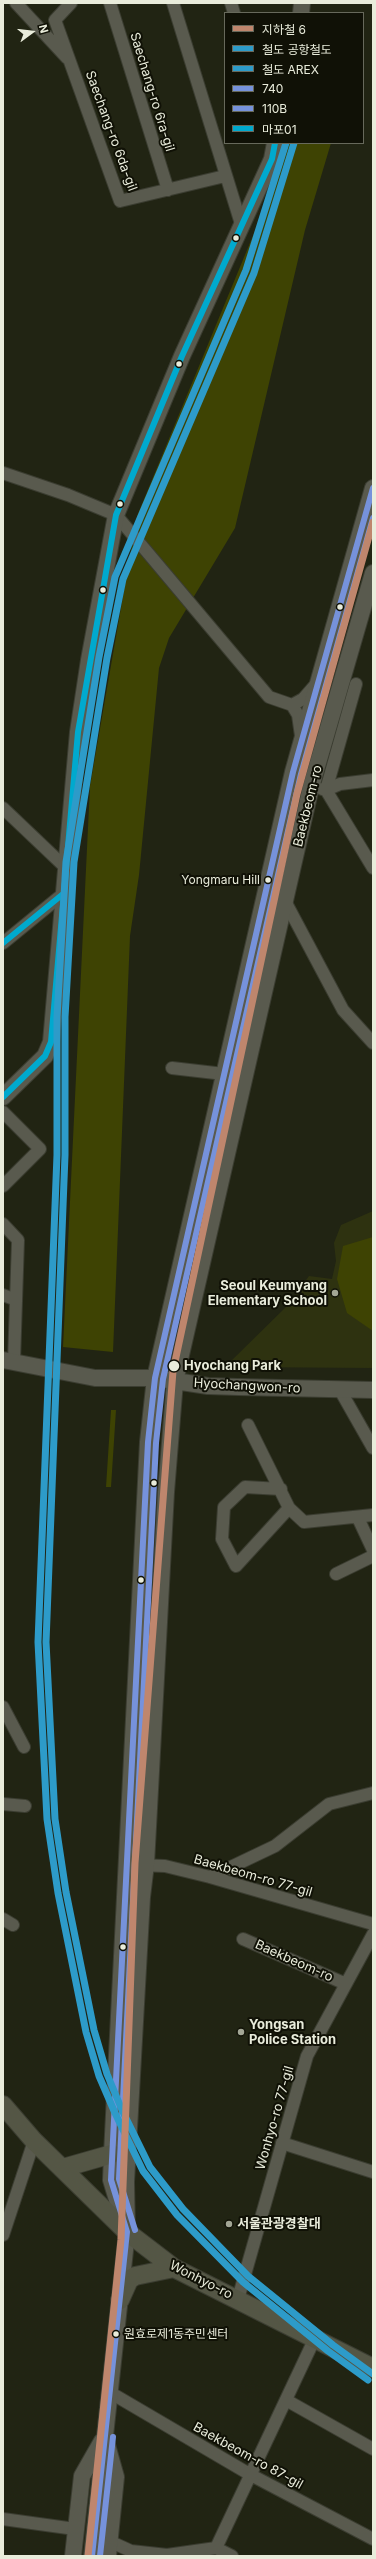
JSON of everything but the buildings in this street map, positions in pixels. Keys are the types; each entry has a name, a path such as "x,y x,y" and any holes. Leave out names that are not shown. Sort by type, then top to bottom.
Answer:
{"main road":[{"path":"3,1097 45,1056 51,1042 62,894 78,732 89,660 116,515 182,356 272,159 276,144"},
{"name":"Baekbeom-ro","path":"92,2556 111,2393 127,2232 118,2146 126,1872 148,1442 155,1378 293,772 373,488"},
{"name":"Baekbeom-ro","path":"118,2146 146,1864 166,1492 175,1381 196,1283 285,901 319,789 373,573"},
{"path":"293,772 297,781 319,789"},
{"path":"178,1279 182,1289 188,1291 196,1283"},
{"name":"Hyochangwon-ro","path":"8,1361 95,1378 155,1378 208,1386 373,1390"},
{"path":"146,1491 152,1483 162,1483 166,1492"},
{"path":"128,1820 132,1842 146,1864"},
{"name":"Wonhyo-ro","path":"4,2108 34,2141 127,2232 174,2268 373,2368"},
{"path":"63,2168 94,2161 118,2146"},
{"path":"120,2300 130,2280 135,2276 174,2268"},
{"path":"73,2556 82,2476 105,2436"},
{"path":"105,2436 116,2477 109,2549"},
{"name":"Baekbeom-ro","path":"98,2556 105,2436"}],"street":[{"name":"Saechang-ro 6da-gil","path":"16,3 70,62"},
{"name":"Saechang-ro 6da-gil","path":"71,3 55,20 120,201 225,176"},
{"name":"Saechang-ro 6ra-gil","path":"110,3 168,190"},
{"path":"173,3 225,176 242,227"},
{"path":"3,473 68,495 116,515 269,697 292,705"},
{"name":"Baekbeom-ro","path":"302,741 300,723 292,705 303,699 319,680"},
{"path":"319,789 356,684"},
{"path":"319,789 340,784 373,780"},
{"path":"319,789 373,868"},
{"path":"3,808 65,867"},
{"path":"3,943 62,894"},
{"path":"285,901 343,1010 373,1043"},
{"path":"172,1068 224,1074"},
{"path":"3,1112 40,1149 3,1186"},
{"path":"3,1224 18,1240 16,1300 8,1361"},
{"path":"3,1295 16,1300"},
{"path":"340,1390 373,1448"},
{"path":"248,1426 281,1489 289,1508 304,1522 358,1518 373,1515"},
{"path":"281,1489 245,1487 224,1507 222,1539 236,1566 289,1508"},
{"path":"358,1518 373,1550"},
{"path":"336,1574 373,1556"},
{"path":"3,1707 24,1747"},
{"path":"210,1877 274,1846 329,1804 373,1793"},
{"path":"3,1804 25,1806"},
{"path":"126,1872 132,1867 146,1864"},
{"name":"Baekbeom-ro 77-gil","path":"146,1864 210,1877 373,1924"},
{"name":"Wonhyo-ro 77-gil","path":"238,2299 307,2056 373,1934"},
{"name":"Baekbeom-ro","path":"243,1938 346,1984"},
{"path":"3,2235 34,2141"},
{"path":"282,2143 373,2172"},
{"path":"216,2548 315,2338"},
{"name":"Baekbeom-ro 87-gil","path":"111,2393 251,2475 373,2540"},
{"path":"286,2400 373,2449"},
{"path":"3,2519 75,2529"},
{"path":"109,2549 167,2556 216,2548 232,2556"}],"shaded area":[{"path":"287,144 331,144 305,230 235,528 169,638 159,668 139,875 130,936 113,1352 63,1347 90,786 137,516 283,163"},
{"name":"Seoul Keumyang Elementary School","path":"373,1211 373,1368 235,1367 231,1361 287,1306 309,1276 332,1279 336,1261 334,1243 341,1225"},
{"path":"373,1237 373,1331 347,1313 337,1279 343,1246"},
{"path":"111,1410 116,1410 111,1487 106,1487"}],"metro line":[{"name":"6","path":"88,2556 121,2240 135,1863 173,1371 297,794 373,522"}],"rail line":[{"name":"AREX","path":"286,144 246,270 115,577 99,657 66,862 57,1017 57,1155 38,1642 47,1819 58,1893 86,2032 99,2076 115,2113 143,2171 177,2215 243,2282 328,2351 368,2380"},
{"name":"공항철도","path":"294,144 254,273 123,579 107,658 74,862 65,1017 65,1155 46,1642 55,1819 66,1892 94,2030 107,2074 122,2110 150,2167 183,2209 248,2276 333,2345 373,2374"}],"transit line":[{"name":"마포01","path":"3,1097 45,1056 51,1042 78,732 116,515 182,356 272,159 275,144"},
{"name":"740","path":"92,2556 127,2232 111,2180 148,1442 155,1378 293,772 373,488"},
{"name":"110B","path":"135,2230 119,2179 156,1443 163,1379 301,774 373,518"},
{"name":"마포01","path":"3,943 63,894"},
{"name":"110B","path":"100,2556 113,2437"}],"place":[{"name":"Yongmaru Hill","path":"268,880"},
{"name":"Seoul Keumyang Elementary School","path":"335,1293"},
{"name":"Hyochang Park","path":"174,1366"},
{"name":"Yongsan Police Station","path":"241,2032"},
{"name":"서울관광경찰대","path":"229,2224"},
{"name":"원효로제1동주민센터","path":"116,2334"}]}
